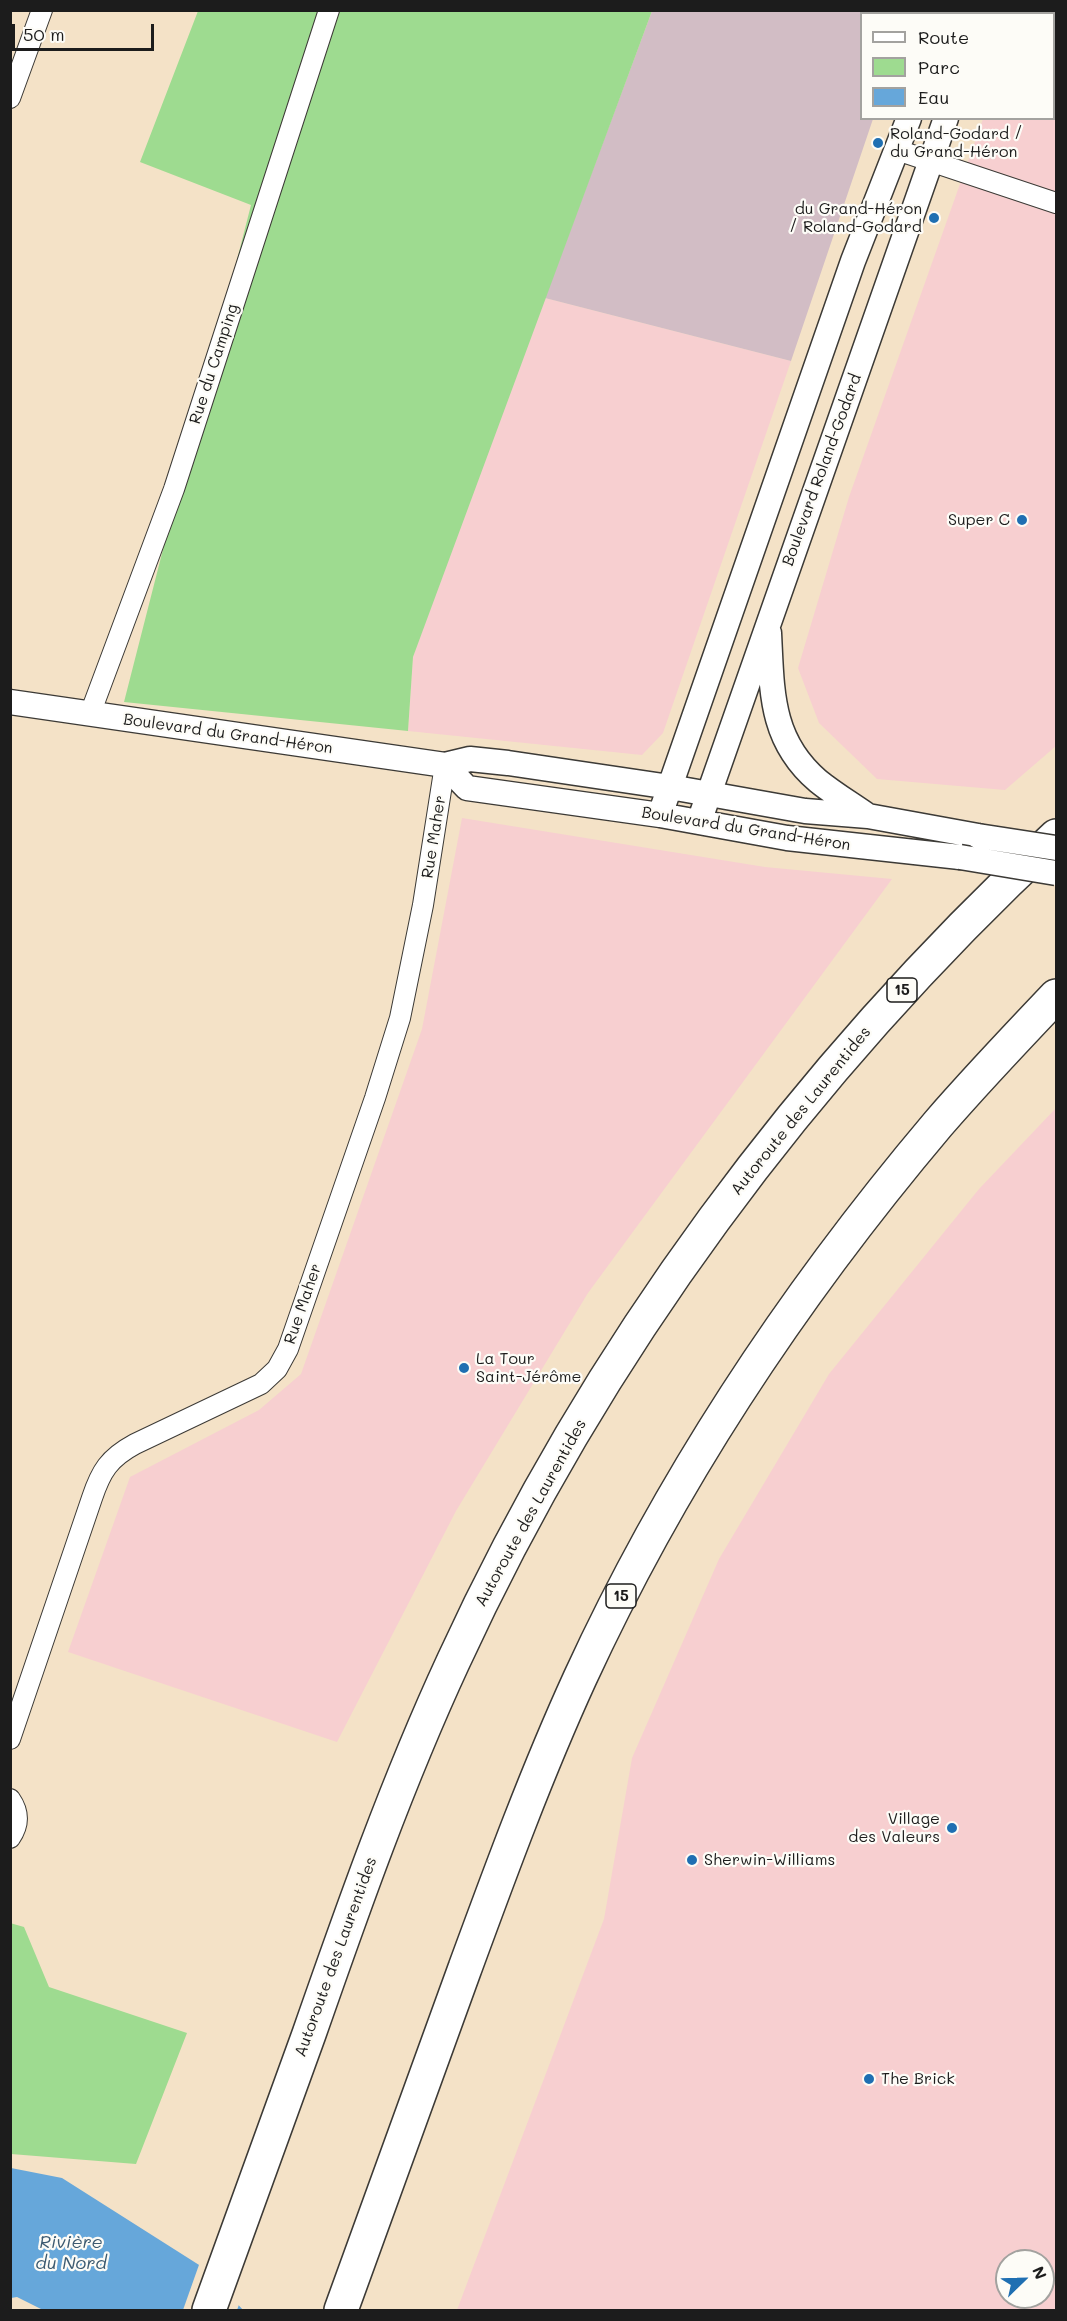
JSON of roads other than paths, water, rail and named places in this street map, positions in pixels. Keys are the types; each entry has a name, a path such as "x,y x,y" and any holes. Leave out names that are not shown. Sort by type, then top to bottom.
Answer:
{"highway":[{"name":"Autoroute des Laurentides","path":"209,2310 371,1858 406,1769 485,1595 567,1443 672,1277 781,1131 921,969 975,913 1056,836"},
{"name":"15","path":"341,2310 534,1783 580,1679 646,1546 739,1392 830,1261 941,1122 1056,996"}],"street":[{"path":"10,98 42,10"},
{"name":"Rue du Camping","path":"90,714 174,489 329,10"},
{"path":"660,816 850,271 908,120"},
{"name":"Boulevard Roland-Godard","path":"699,822 945,120"},
{"path":"897,150 1056,203"},
{"path":"769,619 773,704 785,740 798,759 819,781 868,816"},
{"name":"Boulevard du Grand-Héron","path":"10,702 445,765 470,759 508,762 805,811 868,816 1056,848"},
{"name":"Boulevard du Grand-Héron","path":"445,765 467,788 699,822 787,838 960,857 1056,873"},
{"name":"Rue Maher","path":"10,1739 104,1468 116,1456 135,1444 261,1384 277,1370 288,1349 381,1080 400,1018 423,905 445,765"},
{"path":"10,1799 16,1808 17,1822 10,1838"}],"water":[{"name":"Rivière du Nord","path":"11,2168 62,2178 207,2270 243,2310 43,2310 17,2297 11,2298"}],"place":[{"name":"Roland-Godard / du Grand-Héron","path":"878,143"},
{"name":"du Grand-Héron / Roland-Godard","path":"934,218"},
{"name":"Super C","path":"1022,520"},
{"name":"La Tour Saint-Jérôme","path":"464,1368"},
{"name":"Village des Valeurs","path":"952,1828"},
{"name":"Sherwin-Williams","path":"692,1860"},
{"name":"The Brick","path":"869,2079"}]}
